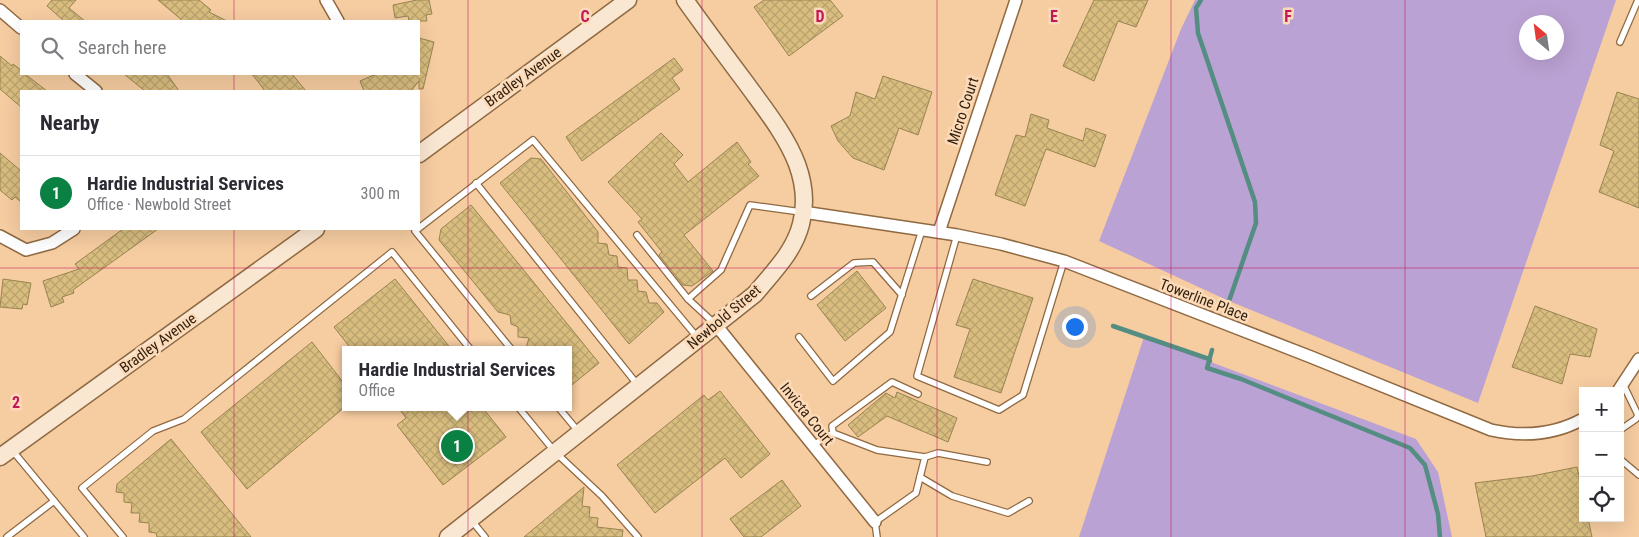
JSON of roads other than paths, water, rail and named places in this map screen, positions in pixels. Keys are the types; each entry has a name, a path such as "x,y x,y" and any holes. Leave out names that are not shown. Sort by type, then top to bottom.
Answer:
{"street":[{"path":"326,0 337,20"},
{"name":"Bradley Avenue","path":"420,153 628,0"},
{"name":"Newbold Street","path":"448,537 755,294 783,262 796,240 803,212 803,189 797,164 790,149 768,113 684,0"},
{"name":"Micro Court","path":"940,232 1016,0"},
{"path":"0,10 20,27"},
{"path":"76,75 95,90"},
{"name":"Towerline Place","path":"803,212 957,235 1001,244 1064,262 1302,354 1491,430 1516,434 1541,434 1558,430 1579,421"},
{"path":"0,236 26,250 52,243 72,230"},
{"name":"Bradley Avenue","path":"5,453 315,230"},
{"name":"Invicta Court","path":"716,325 875,522"},
{"path":"1620,387 1639,359"}],"lane":[{"path":"1620,42 1638,0"},
{"path":"420,226 533,140 698,338"},
{"path":"476,183 639,386"},
{"path":"688,299 721,270 750,205 803,212"},
{"path":"416,230 509,346"},
{"path":"799,337 833,380 890,332 922,230"},
{"path":"637,235 688,299 716,325"},
{"path":"957,235 918,376 999,410 1023,395 1064,262"},
{"path":"123,537 82,488 154,431 184,419 392,252 469,346"},
{"path":"811,296 854,263 873,262 902,295"},
{"path":"833,433 832,426 892,382 918,394"},
{"path":"1624,393 1638,414 1636,419 1624,427"},
{"path":"521,411 555,452 602,496 638,537"},
{"path":"561,411 579,433"},
{"path":"813,445 833,433"},
{"path":"833,433 877,450 925,457 938,453 987,462"},
{"path":"5,453 54,501 84,537"},
{"path":"877,537 875,522 916,493 925,457"},
{"path":"1624,462 1639,475"},
{"path":"920,477 952,496 1008,513 1029,501"},
{"path":"8,537 54,501"},
{"path":"470,519 485,537"}],"waterway":[{"path":"1201,0 1196,8 1198,33 1255,202 1256,223 1229,301"},
{"path":"1113,326 1209,359 1210,361"},
{"path":"1212,350 1207,368 1241,379 1410,448 1425,465 1438,514 1440,537"}],"place":[{"name":"Hardie Industrial Services","path":"457,446"}]}
